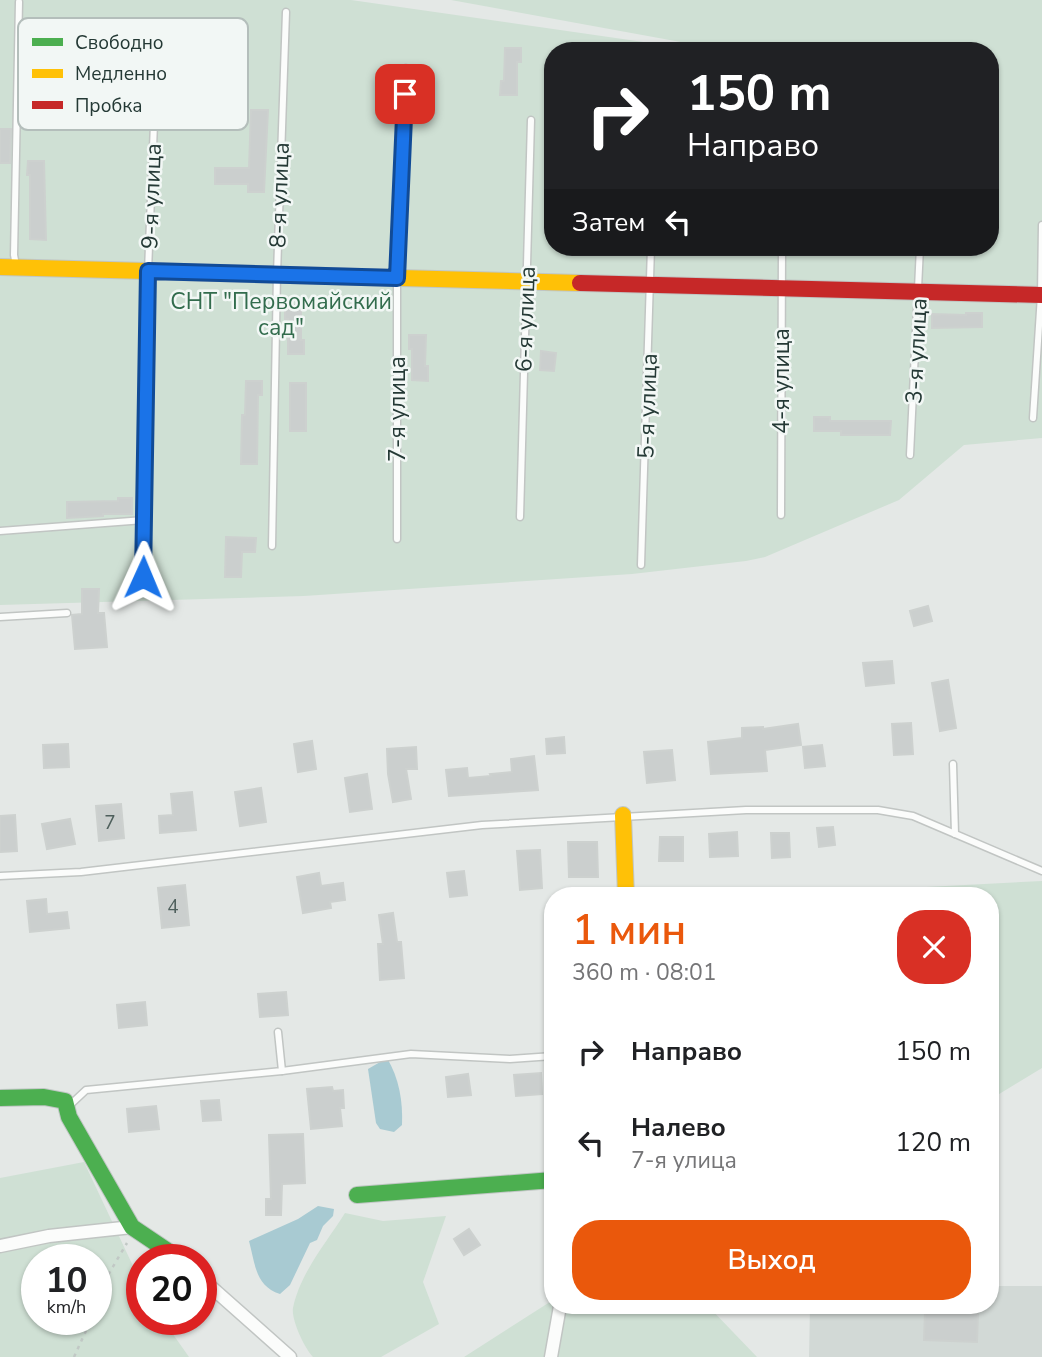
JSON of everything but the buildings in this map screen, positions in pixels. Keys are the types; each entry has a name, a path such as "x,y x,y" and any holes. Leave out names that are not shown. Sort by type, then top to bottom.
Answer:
{"street":[{"path":"8,267 1041,295"},
{"path":"623,816 626,887"},
{"path":"0,1098 44,1097 65,1101 69,1117 135,1229 157,1244"},
{"path":"357,1195 544,1181"},
{"path":"0,1246 49,1236 135,1229"},
{"path":"217,1292 290,1357"},
{"path":"551,1357 559,1314"}],"lane":[{"name":"8-я улица","path":"272,546 277,275 286,12"},
{"path":"8,267 14,255 18,53"},
{"name":"7-я улица","path":"397,539 397,278 406,68"},
{"name":"6-я улица","path":"520,517 531,120"},
{"name":"9-я улица","path":"143,577 148,271 154,130"},
{"path":"1033,418 1041,295 1042,225"},
{"name":"5-я улица","path":"641,565 651,256"},
{"name":"4-я улица","path":"781,515 782,256"},
{"name":"3-я улица","path":"910,455 920,256"},
{"path":"0,531 144,520"},
{"path":"0,617 67,613"},
{"path":"953,764 954,834"},
{"path":"0,876 94,870 482,825 746,810 878,810 913,816 1042,871"},
{"path":"278,1032 282,1071"},
{"path":"69,1117 69,1106 86,1090 282,1071 411,1054 510,1059 544,1057"}],"path":[{"path":"112,1267 135,1229"},
{"path":"74,1357 84,1335"}],"shaded area":[{"path":"999,1286 1042,1286 1042,1357 809,1357 810,1314 999,1314"}],"green space":[{"name":"СНТ \"Первомайский сад\"","path":"0,0 351,0 643,42 544,42 544,256 999,256 999,42 681,42 451,0 1042,0 1042,438 964,445 899,500 765,557 746,561 632,574 304,596 0,605"},
{"path":"1042,881 1042,1068 999,1094 999,887 926,887"},
{"path":"84,1162 126,1251 126,1335 174,1335 189,1357 0,1357 0,1178"},
{"path":"345,1213 383,1221 446,1216 423,1282 439,1324 381,1357 313,1357 294,1320 293,1308 302,1282"},
{"path":"544,1306 544,1314 716,1314 757,1357 464,1357"}],"water":[{"path":"387,1058 397,1082 402,1107 402,1125 394,1132 380,1129 376,1123 368,1069"},
{"path":"318,1206 334,1209 333,1216 323,1226 317,1240 310,1243 290,1285 280,1294 261,1280 249,1241 298,1219"}],"traffic: fast":[{"path":"0,1098 44,1097 65,1101 69,1117 132,1227 157,1244"},
{"path":"357,1195 544,1181"}],"traffic: slow":[{"path":"0,267 580,283"},
{"path":"623,815 626,887"}],"traffic: jam":[{"path":"580,283 1042,295"}],"route":[{"path":"143,577 148,271 397,278 405,94"}]}
